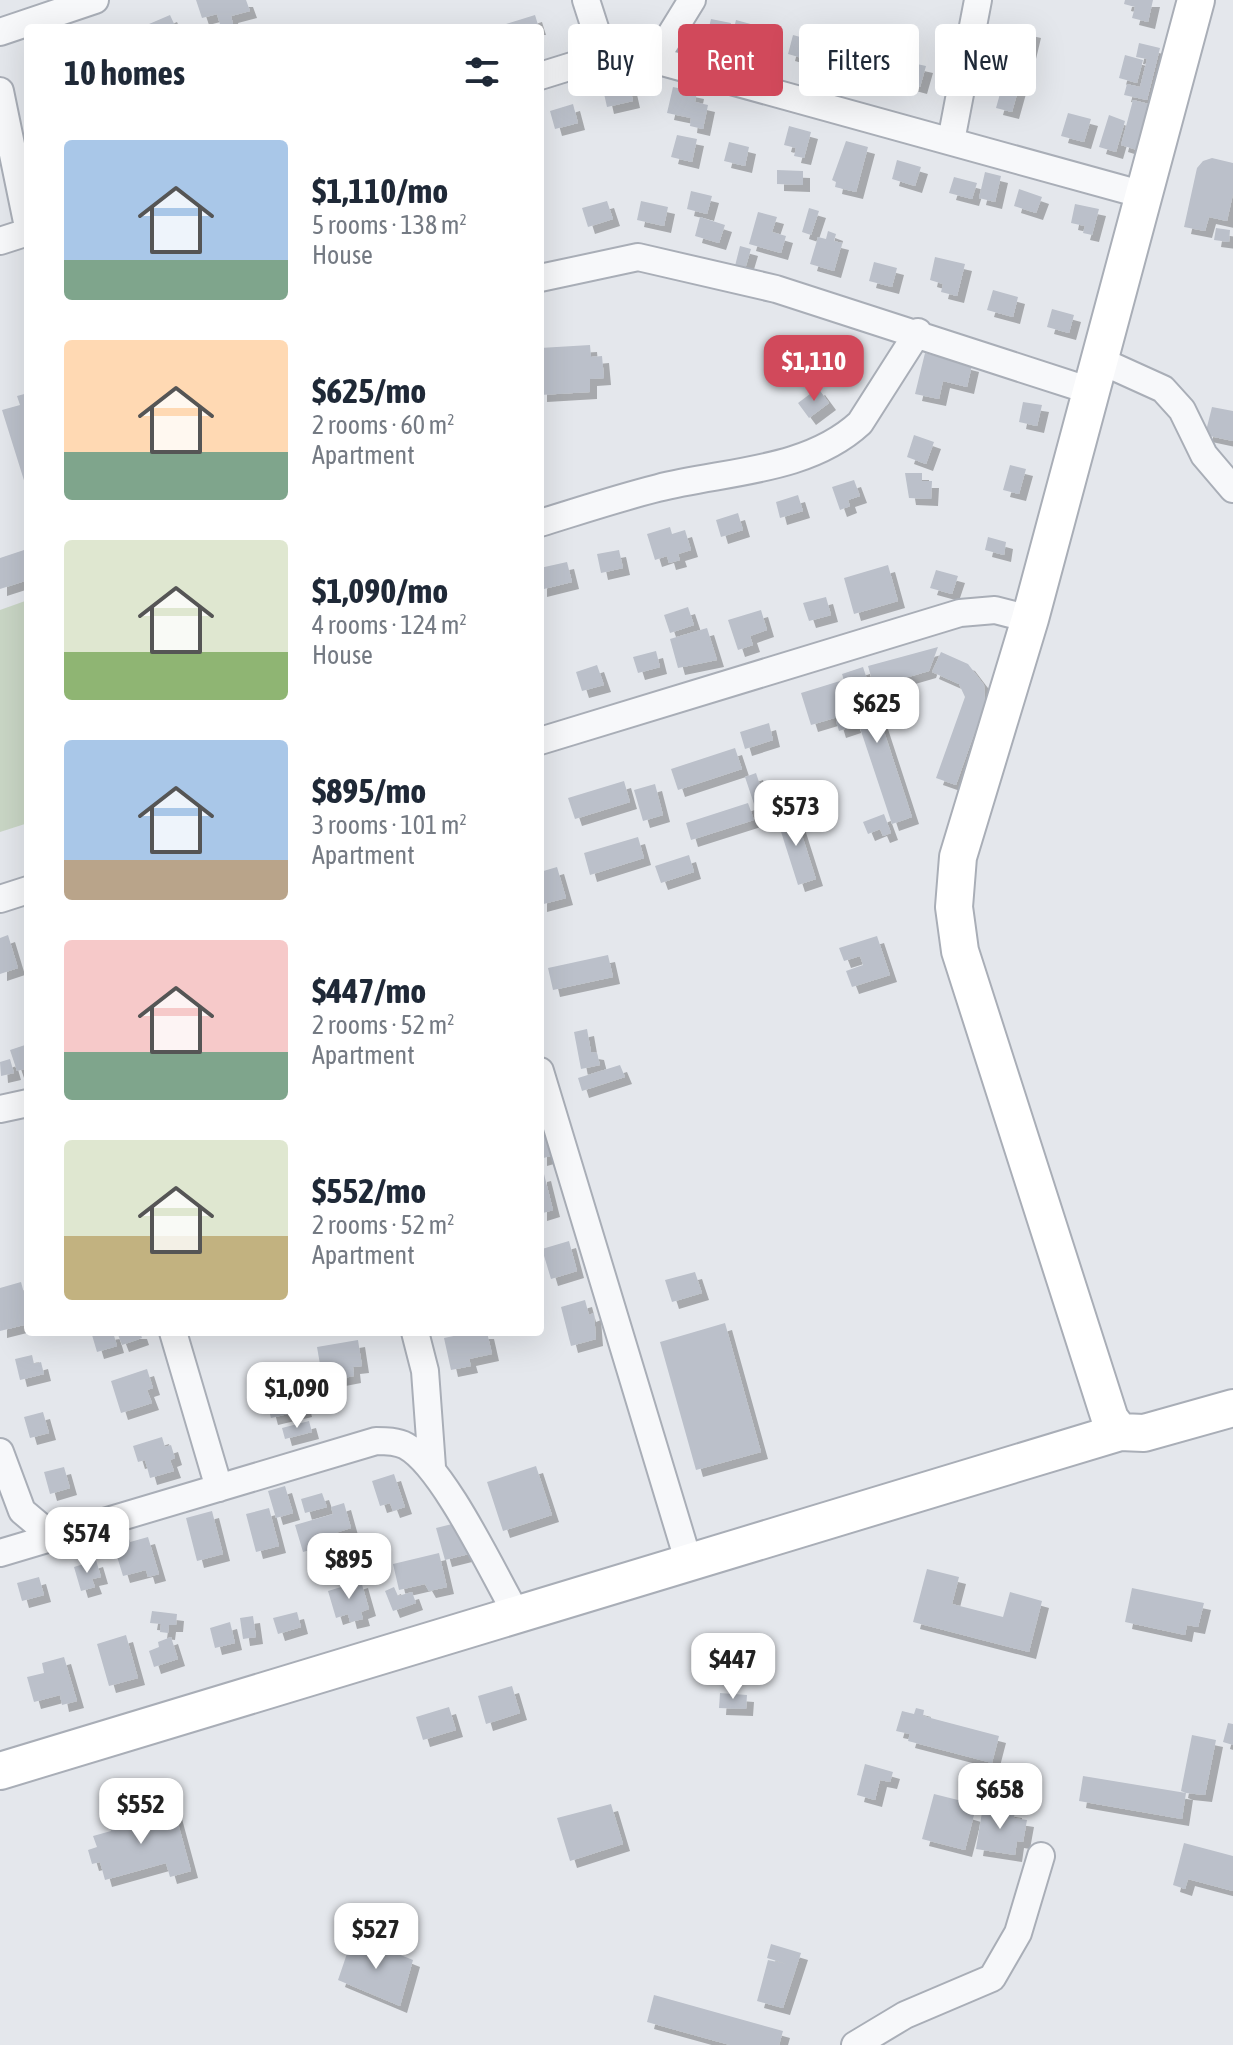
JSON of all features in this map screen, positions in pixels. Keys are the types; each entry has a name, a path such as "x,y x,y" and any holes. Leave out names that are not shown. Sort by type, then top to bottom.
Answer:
{"street":[{"path":"0,32 95,0"},
{"path":"586,0 594,24"},
{"path":"662,49 692,0"},
{"path":"951,141 978,0"},
{"path":"1120,1432 1110,1419 1093,1373 956,929 958,857 1030,619 1196,0"},
{"path":"662,62 1144,195"},
{"path":"544,75 568,67"},
{"path":"0,91 24,209"},
{"path":"0,241 24,231"},
{"path":"544,277 621,258 638,257 776,289 918,332 1095,376 1163,389 1182,410 1204,455 1233,489"},
{"path":"544,522 658,488 797,459 837,440 860,423 918,332"},
{"path":"544,740 960,613 995,610 1030,619"},
{"path":"0,899 24,891"},
{"path":"544,1084 688,1560"},
{"path":"0,1109 24,1104"},
{"path":"174,1336 219,1488"},
{"path":"416,1336 425,1371 432,1467"},
{"path":"0,1771 688,1560 1120,1432 1144,1433 1233,1408"},
{"path":"0,1553 376,1441 407,1446 432,1467 516,1613"},
{"path":"0,1452 22,1511 53,1537"},
{"path":"855,2045 905,2015 992,1978 1018,1933 1041,1856"}],"green space":[{"path":"24,601 24,824 0,832 0,610"}],"building":[{"path":"196,0 246,0 250,11 231,16 233,24 220,24 217,14 202,18"},
{"path":"1125,0 1153,0 1148,22 1132,18 1135,7 1124,4"},
{"path":"170,15 174,24 149,24"},
{"path":"535,15 538,24 506,24"},
{"path":"711,19 731,23 731,24 710,24"},
{"path":"793,35 799,37 799,57 788,54"},
{"path":"1139,43 1160,48 1147,100 1124,95 1127,84 1140,87 1147,59 1136,57"},
{"path":"1125,55 1143,60 1137,83 1119,78"},
{"path":"919,64 926,66 919,87"},
{"path":"673,87 678,88 678,96 696,96 695,102 708,105 703,129 690,126 691,118 667,113"},
{"path":"605,96 632,96 633,101 607,107"},
{"path":"999,96 1016,96 1012,112 996,108"},
{"path":"1133,100 1149,104 1137,150 1121,145"},
{"path":"573,104 578,123 555,129 550,111"},
{"path":"1068,113 1091,119 1084,142 1061,136"},
{"path":"1109,115 1125,121 1116,152 1099,147"},
{"path":"789,126 811,132 804,158 794,156 796,148 784,145"},
{"path":"677,135 697,139 692,162 671,157"},
{"path":"846,141 868,147 856,192 835,187 836,182 832,180"},
{"path":"729,142 749,147 745,166 724,161"},
{"path":"1212,158 1233,163 1233,194 1227,221 1209,217 1205,231 1184,227 1197,168 1203,161"},
{"path":"897,160 921,167 915,186 892,179"},
{"path":"777,170 803,171 803,185 777,184"},
{"path":"985,172 1001,176 995,202 979,198"},
{"path":"954,177 977,183 972,199 949,193"},
{"path":"1019,189 1042,197 1036,213 1014,206"},
{"path":"691,191 712,196 707,214 687,209"},
{"path":"607,201 613,219 588,227 582,208"},
{"path":"641,201 668,207 664,226 637,220"},
{"path":"1075,204 1099,209 1092,235 1083,233 1085,226 1071,223"},
{"path":"809,208 819,211 811,235 802,232"},
{"path":"758,212 777,217 772,232 786,236 781,253 749,244"},
{"path":"700,217 725,225 719,243 695,236"},
{"path":"1216,228 1230,230 1229,242 1214,240"},
{"path":"828,231 836,234 834,241 842,243 834,271 810,264 818,237 826,239"},
{"path":"740,246 751,249 745,269 735,266"},
{"path":"935,257 965,264 957,296 941,292 943,284 930,280"},
{"path":"874,262 897,268 892,287 869,281"},
{"path":"993,290 1018,297 1013,317 987,310"},
{"path":"1052,309 1074,315 1069,333 1047,327"},
{"path":"590,345 591,357 602,356 604,378 590,379 590,392 544,395 544,348"},
{"path":"925,353 972,365 967,387 943,381 939,399 915,394"},
{"path":"818,388 829,403 809,418 798,403"},
{"path":"24,394 24,480 2,410 20,405 17,396"},
{"path":"1023,402 1042,405 1037,426 1019,422"},
{"path":"1212,407 1233,411 1233,441 1205,435"},
{"path":"914,435 934,442 926,464 907,457"},
{"path":"1010,465 1026,469 1019,494 1003,490"},
{"path":"905,473 922,473 922,481 932,481 931,499 909,498"},
{"path":"854,480 860,496 848,500 850,506 840,510 832,487"},
{"path":"798,495 803,511 780,518 776,502"},
{"path":"738,513 743,530 721,537 716,520"},
{"path":"670,527 672,534 685,530 691,550 678,554 680,560 669,563 667,556 655,560 647,534"},
{"path":"988,537 1006,542 1004,555 985,550"},
{"path":"24,550 24,581 0,589 0,558"},
{"path":"619,550 623,568 601,573 597,554"},
{"path":"567,562 572,582 544,589 544,567"},
{"path":"888,565 898,601 854,614 844,578"},
{"path":"936,570 958,576 952,594 930,588"},
{"path":"826,597 831,615 809,621 803,603"},
{"path":"688,607 694,625 670,633 664,615"},
{"path":"761,610 767,630 750,636 753,645 738,650 728,620"},
{"path":"707,628 717,660 678,668 670,639"},
{"path":"938,647 929,671 874,687 868,666"},
{"path":"656,651 660,667 638,673 633,657"},
{"path":"941,652 968,664 984,685 985,703 956,785 936,778 965,697 959,684 932,672"},
{"path":"597,665 604,685 582,691 576,672"},
{"path":"863,667 912,817 892,824 842,674"},
{"path":"840,681 851,713 811,725 801,693"},
{"path":"852,716 854,726 839,731 836,721"},
{"path":"769,723 773,740 745,749 740,732"},
{"path":"735,748 742,769 678,790 671,769"},
{"path":"756,773 766,803 755,807 745,777"},
{"path":"624,781 630,802 575,819 568,798"},
{"path":"655,784 663,815 643,821 634,790"},
{"path":"748,803 754,820 691,840 686,823"},
{"path":"794,810 816,879 798,885 776,816"},
{"path":"884,814 891,833 883,836 880,829 868,834 863,822"},
{"path":"638,837 644,858 590,875 584,853"},
{"path":"689,855 694,872 661,883 655,866"},
{"path":"557,867 566,898 544,904 544,871"},
{"path":"8,935 18,968 0,974 0,938"},
{"path":"877,936 890,975 852,987 846,971 863,965 860,956 844,961 839,948"},
{"path":"608,955 613,977 553,990 548,968"},
{"path":"587,1029 591,1052 597,1053 600,1065 581,1069 574,1032"},
{"path":"24,1045 24,1069 17,1071 10,1050"},
{"path":"10,1059 14,1073 1,1076 0,1062"},
{"path":"620,1065 625,1077 582,1091 578,1078"},
{"path":"544,1120 554,1155 544,1158"},
{"path":"544,1174 553,1210 544,1213"},
{"path":"569,1241 577,1271 551,1279 544,1248"},
{"path":"695,1272 702,1293 672,1302 665,1280"},
{"path":"21,1282 24,1325 0,1331 0,1288"},
{"path":"585,1300 589,1315 594,1313 596,1339 571,1346 561,1307"},
{"path":"725,1323 761,1452 696,1470 660,1342"},
{"path":"92,1336 114,1336 117,1346 97,1352"},
{"path":"119,1336 141,1336 142,1338 122,1345"},
{"path":"488,1336 492,1354 469,1359 471,1366 451,1370 444,1338"},
{"path":"358,1340 362,1366 353,1367 354,1376 323,1382 317,1347"},
{"path":"32,1355 34,1364 41,1362 44,1374 20,1380 15,1359"},
{"path":"147,1369 153,1388 147,1390 152,1403 121,1413 111,1381"},
{"path":"328,1389 331,1403 318,1406 314,1392"},
{"path":"300,1390 305,1410 271,1418 266,1399"},
{"path":"43,1412 49,1433 30,1438 24,1417"},
{"path":"309,1421 312,1432 285,1439 282,1428"},
{"path":"162,1437 165,1447 171,1445 175,1458 170,1460 174,1471 150,1478 145,1460 138,1462 133,1446"},
{"path":"536,1466 552,1515 503,1531 487,1482"},
{"path":"64,1467 70,1488 50,1494 44,1472"},
{"path":"394,1474 405,1507 393,1511 390,1503 380,1506 372,1481"},
{"path":"285,1486 293,1513 276,1518 268,1491"},
{"path":"322,1493 327,1507 305,1513 301,1499"},
{"path":"344,1503 351,1528 329,1535 331,1544 303,1552 295,1525 333,1514 331,1507"},
{"path":"269,1508 279,1546 256,1552 246,1514"},
{"path":"212,1511 223,1554 197,1561 186,1518"},
{"path":"460,1522 469,1554 445,1560 436,1528"},
{"path":"128,1535 130,1542 148,1537 159,1574 148,1577 146,1570 123,1576 112,1540"},
{"path":"439,1553 447,1587 429,1591 425,1584 399,1590 393,1564"},
{"path":"96,1560 101,1577 92,1579 95,1587 81,1591 74,1567"},
{"path":"927,1569 959,1577 952,1604 1003,1617 1010,1592 1042,1601 1029,1652 913,1622"},
{"path":"39,1577 44,1595 22,1601 17,1583"},
{"path":"361,1581 369,1609 361,1612 363,1619 350,1622 348,1614 336,1618 328,1591"},
{"path":"394,1587 398,1596 412,1592 416,1603 393,1611 385,1591"},
{"path":"1132,1588 1204,1603 1198,1627 1187,1625 1185,1635 1125,1622"},
{"path":"152,1611 177,1614 176,1625 169,1625 168,1633 160,1632 161,1624 150,1623"},
{"path":"297,1612 301,1627 278,1634 273,1618"},
{"path":"253,1616 256,1637 243,1639 240,1618"},
{"path":"230,1622 235,1643 215,1648 210,1628"},
{"path":"126,1635 138,1678 109,1686 97,1644"},
{"path":"171,1637 178,1659 154,1667 149,1651 159,1647 158,1642"},
{"path":"64,1657 77,1701 62,1705 60,1695 34,1702 27,1677 44,1673 42,1663"},
{"path":"512,1686 520,1713 486,1724 478,1696"},
{"path":"720,1693 747,1695 746,1709 719,1708"},
{"path":"449,1707 456,1730 423,1740 416,1717"},
{"path":"916,1708 924,1710 923,1716 999,1736 992,1763 908,1741 910,1734 896,1731 902,1711 914,1714"},
{"path":"1228,1723 1233,1724 1233,1745 1223,1742"},
{"path":"1192,1735 1216,1740 1205,1795 1181,1791"},
{"path":"865,1764 893,1772 890,1782 880,1780 875,1800 857,1795"},
{"path":"1083,1776 1186,1793 1182,1819 1079,1801"},
{"path":"934,1794 966,1802 964,1812 974,1815 965,1850 922,1839"},
{"path":"611,1804 623,1844 570,1861 557,1818"},
{"path":"983,1806 1015,1811 1014,1818 1027,1820 1023,1842 1017,1841 1015,1855 976,1849"},
{"path":"147,1810 149,1819 175,1812 191,1871 170,1877 166,1863 105,1880 100,1862 92,1864 88,1850 97,1847 93,1836 111,1831 108,1821"},
{"path":"1184,1843 1233,1856 1233,1891 1188,1879 1185,1889 1173,1885"},
{"path":"353,1936 413,1960 400,2006 338,1980"},
{"path":"771,1944 801,1953 783,2008 757,2001 768,1960 787,1964 767,1958"},
{"path":"654,1995 783,2031 779,2045 730,2045 647,2022"}]}
